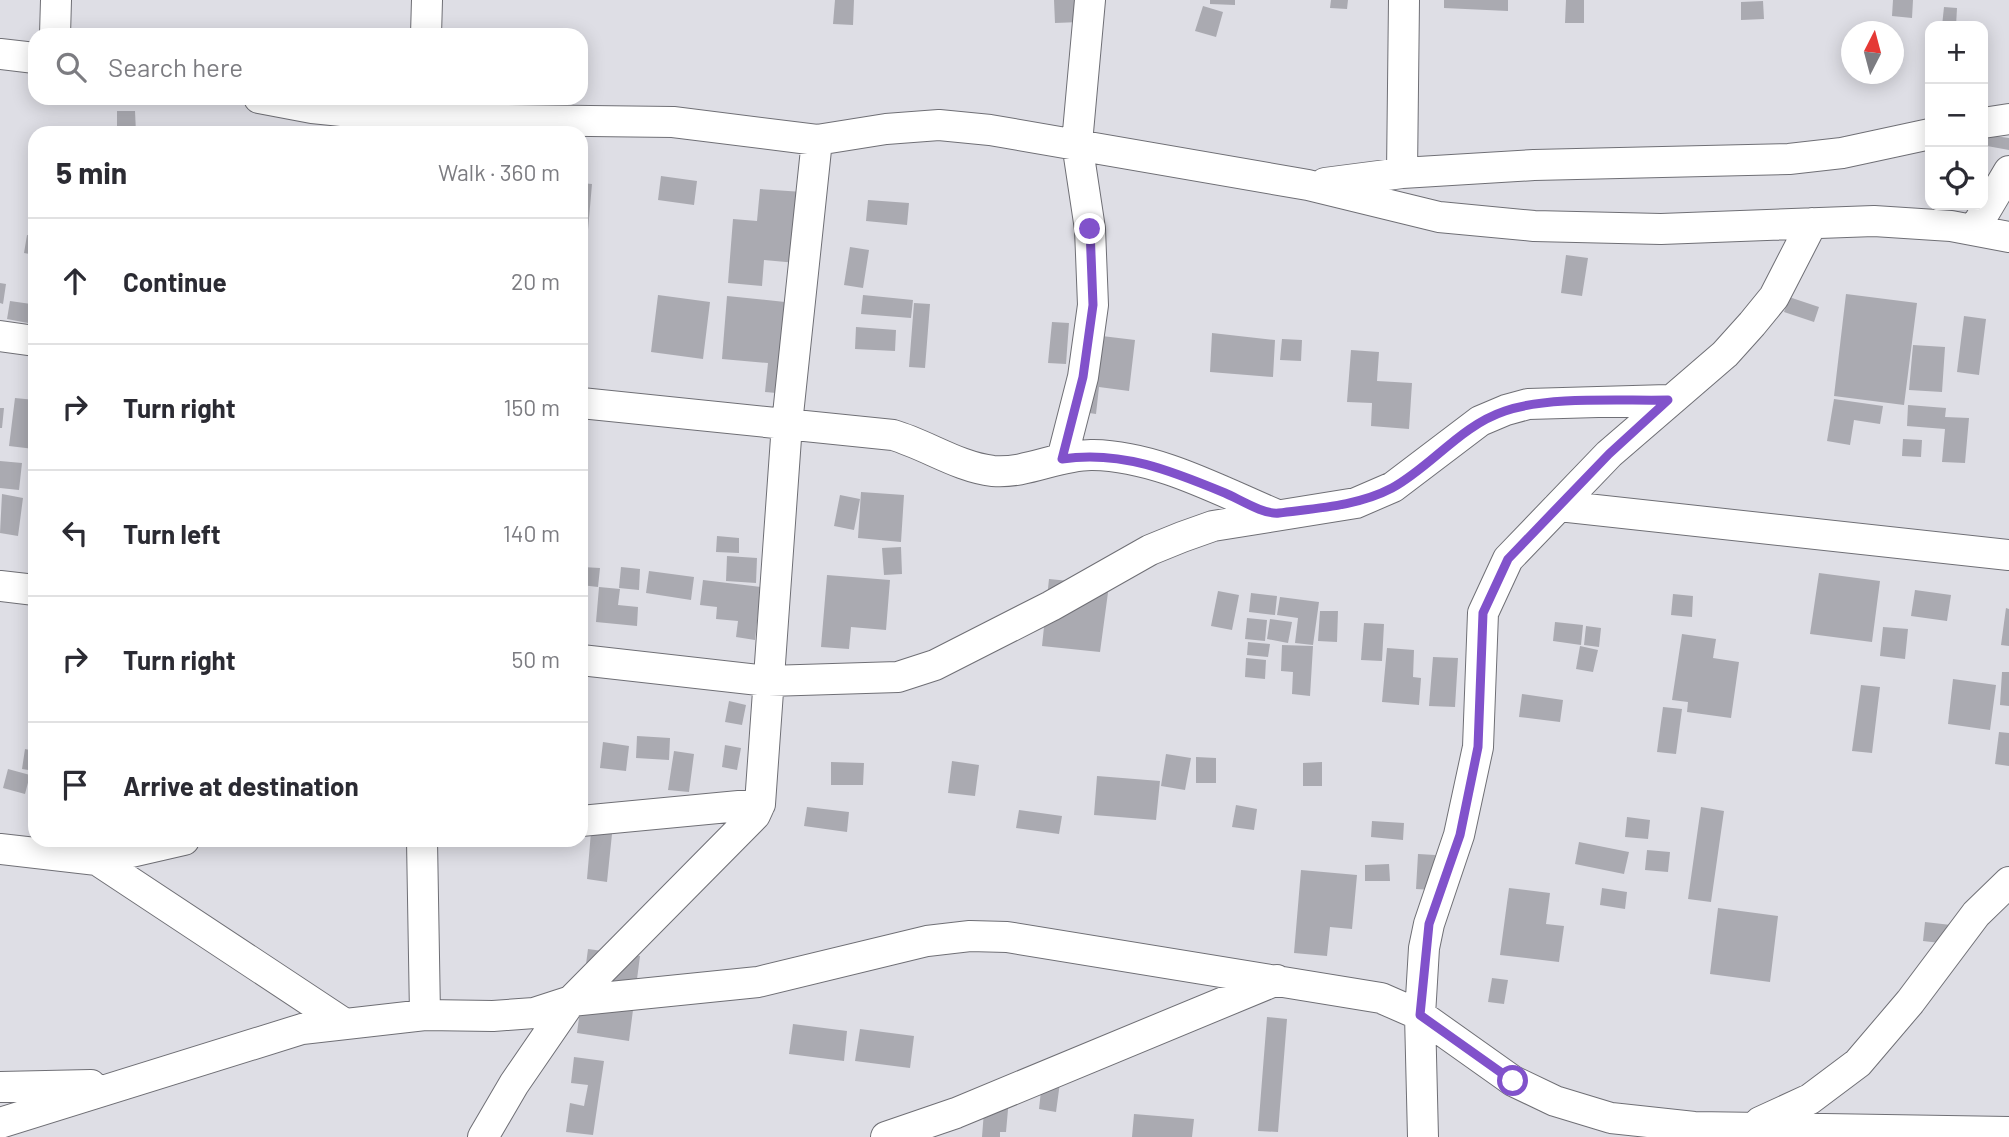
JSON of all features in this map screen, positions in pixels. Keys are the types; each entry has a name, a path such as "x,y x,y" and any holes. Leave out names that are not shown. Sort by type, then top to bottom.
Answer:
{"street":[{"path":"55,28 56,0"},
{"path":"426,28 428,0"},
{"path":"1062,459 1083,377 1093,305 1090,229 1077,143 1090,0"},
{"path":"1402,173 1404,0"},
{"path":"0,54 28,57"},
{"path":"296,105 312,108 421,109 673,122 817,140 886,129 939,125 1077,143 1308,185 1439,217 1534,226 1661,229 1874,221 1975,230 2009,237"},
{"path":"1988,122 2009,119"},
{"path":"1308,185 1402,173 1584,163 1789,159 1842,153 1925,135"},
{"path":"483,1137 514,1084 571,1001 755,815 760,804 787,424 817,140"},
{"path":"1975,230 2009,171"},
{"path":"1423,1137 1420,1015 1429,924 1460,835 1478,747 1483,613 1508,559 1668,400 1725,354 1752,324 1774,297 1812,223"},
{"path":"0,336 28,340"},
{"path":"588,661 768,681 898,677 935,665 1051,606 1150,550 1213,526 1356,503 1393,487 1480,421 1506,410 1528,404 1668,400"},
{"path":"588,404 893,435 918,443 966,465 995,471 1091,455 1111,456 1167,469 1275,514"},
{"path":"1559,506 2009,555"},
{"path":"0,586 28,589"},
{"path":"588,820 760,804"},
{"path":"0,849 97,860 154,847"},
{"path":"422,847 425,1015"},
{"path":"97,860 345,1024"},
{"path":"1750,1127 1810,1099 1858,1063 1910,1002 1976,914 2009,882"},
{"path":"0,1123 302,1029 425,1015 493,1016 534,1013 571,1001 758,982 927,941 970,936 1007,937 1381,998 1420,1015 1513,1081 1555,1101 1611,1118 1694,1127 2009,1132"},
{"path":"886,1137 956,1113 1277,981"},
{"path":"0,1087 131,1084"}],"building":[{"path":"835,0 854,0 853,25 833,24"},
{"path":"1054,0 1080,0 1080,22 1055,23"},
{"path":"1210,0 1235,0 1235,5 1210,4"},
{"path":"1331,0 1348,0 1347,9 1330,8"},
{"path":"1444,0 1508,0 1508,11 1444,8"},
{"path":"1566,0 1584,0 1584,23 1565,23"},
{"path":"1893,0 1913,0 1912,18 1892,16"},
{"path":"1763,1 1764,19 1741,20 1741,2"},
{"path":"1203,6 1223,12 1216,37 1195,31"},
{"path":"1944,7 1957,8 1956,21 1943,21"},
{"path":"117,111 135,111 136,126 117,126"},
{"path":"1988,135 2009,138 2009,150 1988,146"},
{"path":"661,176 697,181 694,205 658,200"},
{"path":"588,184 592,184 588,230"},
{"path":"760,189 803,192 797,263 764,260 762,286 728,283 733,219 757,221"},
{"path":"868,200 909,203 907,225 866,221"},
{"path":"27,235 28,235 28,254 24,253"},
{"path":"850,247 869,250 863,288 844,285"},
{"path":"1566,255 1588,258 1582,296 1561,293"},
{"path":"0,283 6,284 3,304 0,303"},
{"path":"1846,294 1917,303 1904,405 1834,396"},
{"path":"658,295 710,302 703,359 651,352"},
{"path":"863,295 913,300 911,318 861,314"},
{"path":"727,296 785,302 779,361 800,395 765,392 768,363 722,359"},
{"path":"1789,297 1819,307 1814,322 1784,312"},
{"path":"10,301 28,304 28,323 7,319"},
{"path":"914,303 930,304 925,368 909,367"},
{"path":"1964,316 1986,319 1979,375 1957,372"},
{"path":"1052,322 1069,323 1066,364 1048,363"},
{"path":"856,327 896,330 895,351 855,349"},
{"path":"1077,333 1135,340 1129,391 1099,387 1096,414 1068,410"},
{"path":"1212,333 1275,340 1273,377 1210,372"},
{"path":"1282,339 1302,340 1301,361 1280,360"},
{"path":"1913,345 1945,347 1942,392 1909,390"},
{"path":"1351,350 1379,352 1377,381 1412,383 1409,429 1371,426 1372,403 1347,402"},
{"path":"15,398 28,399 28,448 9,446"},
{"path":"1834,399 1883,406 1880,424 1854,420 1850,445 1827,441"},
{"path":"1908,405 1946,408 1945,417 1969,418 1965,463 1942,462 1945,429 1907,426"},
{"path":"0,408 4,408 2,428 0,428"},
{"path":"1903,439 1922,440 1921,457 1902,456"},
{"path":"0,461 22,463 19,490 0,488"},
{"path":"861,492 904,495 901,542 858,538"},
{"path":"2,494 23,498 18,536 0,533"},
{"path":"840,495 860,499 854,530 834,526"},
{"path":"717,536 739,538 739,553 716,552"},
{"path":"901,547 902,574 884,575 882,548"},
{"path":"727,556 757,558 756,583 726,581"},
{"path":"588,567 600,568 598,587 588,586"},
{"path":"621,567 640,569 639,590 619,588"},
{"path":"649,571 694,577 691,600 646,593"},
{"path":"1819,573 1880,581 1872,642 1810,634"},
{"path":"827,575 890,580 886,630 851,627 849,649 821,647"},
{"path":"1049,579 1109,585 1100,652 1042,646"},
{"path":"703,580 761,587 755,640 736,637 738,621 716,619 717,607 700,605"},
{"path":"599,587 620,589 618,605 638,607 637,626 596,622"},
{"path":"1915,590 1951,595 1947,621 1911,616"},
{"path":"1218,591 1239,595 1232,630 1211,626"},
{"path":"1251,593 1277,596 1275,615 1249,612"},
{"path":"1673,594 1693,596 1692,617 1671,615"},
{"path":"1280,597 1319,602 1313,645 1295,643 1298,618 1277,615"},
{"path":"2006,608 2009,609 2009,646 2001,645"},
{"path":"1320,611 1338,611 1337,642 1318,641"},
{"path":"1247,618 1267,620 1265,641 1245,639"},
{"path":"1270,619 1292,622 1288,643 1267,639"},
{"path":"1555,622 1583,625 1581,645 1553,641"},
{"path":"1364,623 1384,624 1382,661 1361,660"},
{"path":"1586,626 1601,628 1599,647 1584,645"},
{"path":"1883,627 1908,629 1905,659 1880,656"},
{"path":"1682,634 1716,639 1713,658 1739,662 1731,718 1687,712 1688,702 1672,700"},
{"path":"1248,642 1270,644 1268,657 1247,655"},
{"path":"1282,645 1313,646 1310,696 1292,694 1293,672 1281,671"},
{"path":"1580,646 1598,650 1593,672 1576,669"},
{"path":"1387,648 1414,650 1413,677 1421,678 1419,705 1382,702"},
{"path":"1433,657 1458,658 1455,707 1429,706"},
{"path":"1246,658 1266,660 1265,679 1245,677"},
{"path":"2002,672 2009,672 2009,706 2000,705"},
{"path":"1953,679 1996,685 1990,730 1948,724"},
{"path":"1861,685 1880,687 1872,753 1852,751"},
{"path":"1522,694 1563,700 1560,722 1519,717"},
{"path":"729,701 746,705 742,725 725,722"},
{"path":"1663,707 1682,709 1676,754 1657,752"},
{"path":"1999,732 2009,733 2009,766 1995,764"},
{"path":"637,736 670,738 669,760 636,758"},
{"path":"603,742 629,746 626,771 600,768"},
{"path":"725,745 741,748 737,770 722,767"},
{"path":"25,749 28,750 28,770 22,769"},
{"path":"674,751 694,754 689,792 668,790"},
{"path":"1166,754 1191,758 1185,790 1161,786"},
{"path":"1196,757 1216,758 1216,783 1196,783"},
{"path":"952,761 979,765 975,796 948,793"},
{"path":"831,762 864,763 863,785 831,785"},
{"path":"1322,762 1322,786 1303,786 1303,763"},
{"path":"8,769 28,774 25,794 3,788"},
{"path":"1097,776 1160,781 1156,820 1094,815"},
{"path":"1236,805 1257,809 1254,830 1232,827"},
{"path":"807,807 849,812 847,832 804,826"},
{"path":"1701,807 1724,811 1711,902 1688,899"},
{"path":"1019,810 1062,816 1059,834 1016,828"},
{"path":"1627,817 1650,820 1648,839 1625,837"},
{"path":"1372,821 1404,823 1403,840 1371,837"},
{"path":"591,832 612,834 607,882 587,879"},
{"path":"1579,842 1629,852 1624,874 1575,864"},
{"path":"1647,850 1670,852 1668,872 1645,870"},
{"path":"1418,854 1435,855 1433,890 1416,889"},
{"path":"1389,864 1390,881 1365,881 1365,865"},
{"path":"1301,870 1357,875 1352,929 1330,927 1327,956 1294,953"},
{"path":"1509,888 1550,893 1546,924 1564,926 1559,962 1500,955"},
{"path":"1602,888 1627,892 1625,909 1600,905"},
{"path":"1718,908 1778,916 1770,982 1710,974"},
{"path":"1925,922 1951,925 1949,944 1923,941"},
{"path":"588,949 640,956 629,1041 577,1033"},
{"path":"1492,978 1508,980 1504,1004 1488,1002"},
{"path":"1267,1017 1287,1019 1278,1132 1258,1131"},
{"path":"793,1024 847,1031 844,1061 789,1054"},
{"path":"860,1029 914,1036 910,1068 855,1061"},
{"path":"574,1057 604,1061 593,1135 566,1132 570,1103 584,1106 588,1085 571,1083"},
{"path":"1043,1073 1061,1075 1056,1112 1039,1109"},
{"path":"986,1085 1010,1087 1006,1132 1000,1132 1000,1137 982,1137"},
{"path":"1134,1114 1194,1119 1192,1137 1132,1137"}],"route":[{"path":"1090,229 1093,305 1083,377 1062,459 1091,455 1111,456 1167,469 1275,514 1356,503 1393,487 1480,421 1506,410 1528,404 1668,400 1609,454 1508,559 1483,613 1478,747 1460,835 1429,924 1424,948 1420,1015 1513,1081"}]}
